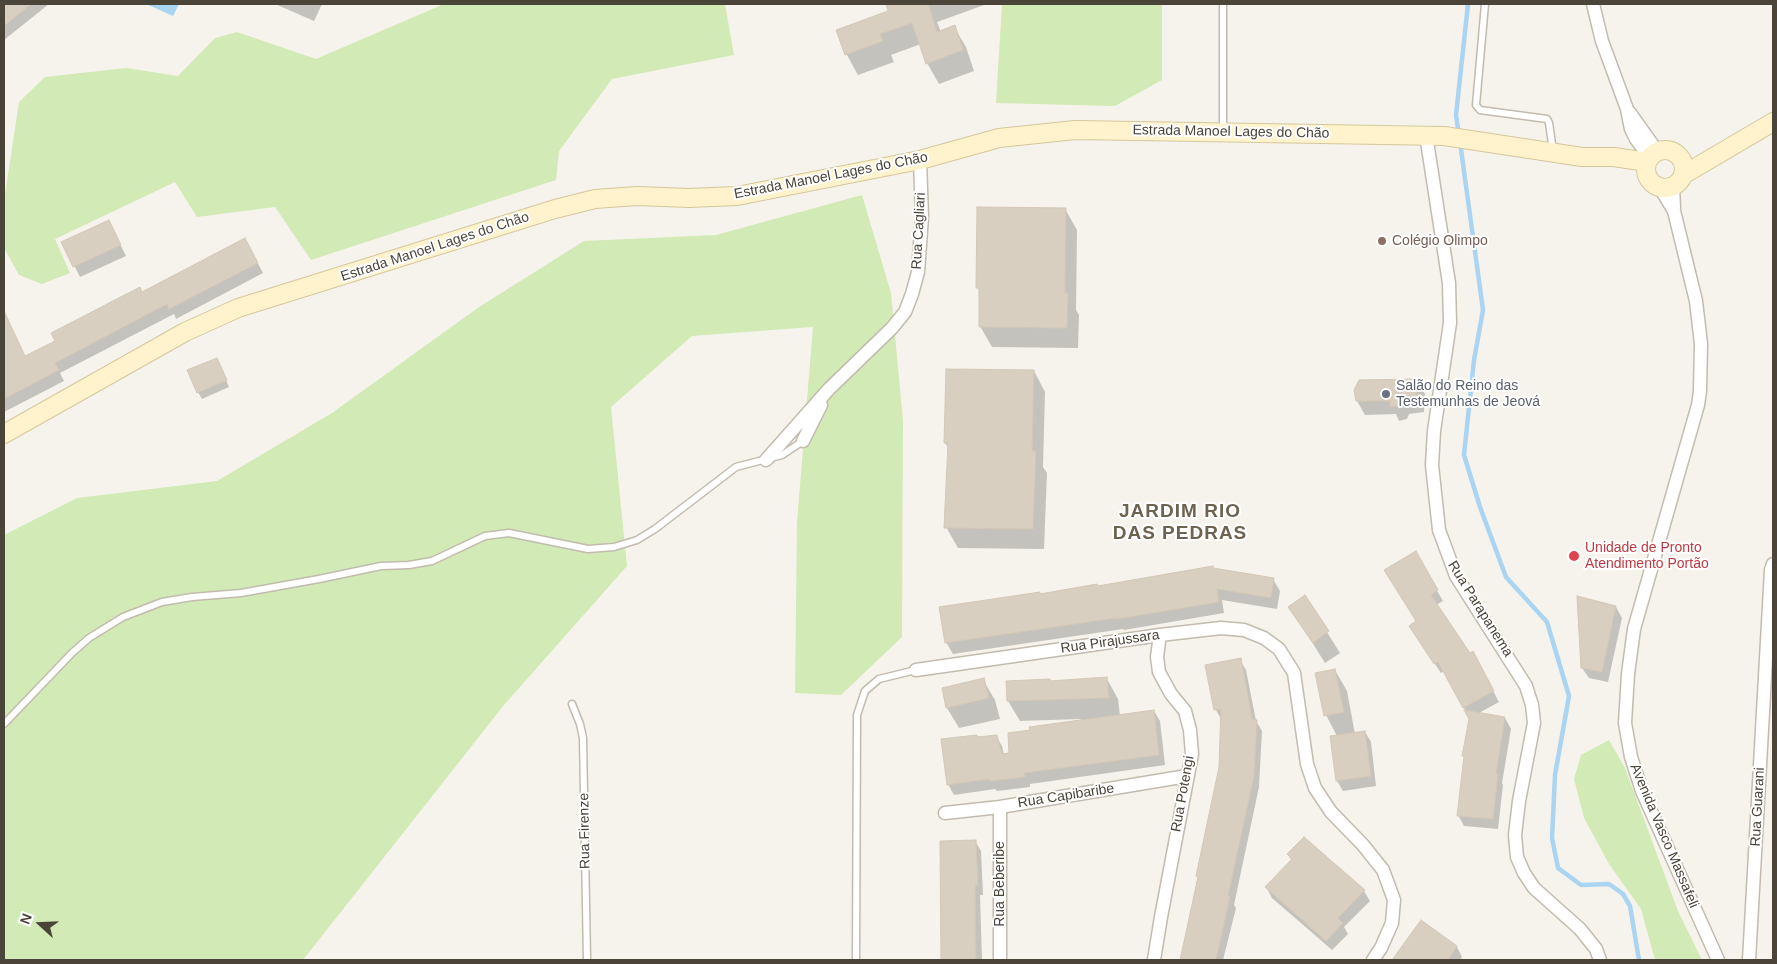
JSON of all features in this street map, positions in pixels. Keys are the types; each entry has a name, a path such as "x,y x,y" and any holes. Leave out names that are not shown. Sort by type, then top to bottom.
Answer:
{"street":[{"name":"Avenida Vasco Massafeli","path":"1593,4 1602,41 1627,109 1662,169 1696,301 1701,344 1698,405 1634,629 1628,674 1625,723 1631,757 1642,791 1713,953 1718,960"},
{"name":"Estrada Manoel Lages do Chão","path":"4,434 185,332 238,308 555,209 595,199 637,196 689,198 737,196 920,160 999,138 1075,130 1444,136 1582,156 1614,158 1662,169 1730,147 1773,122"},
{"name":"Rua Parapanema","path":"1426,135 1448,283 1450,323 1434,431 1432,465 1438,530 1456,576 1526,686 1532,705 1534,723 1519,801 1515,835 1517,857 1524,873 1534,888 1580,929 1596,949 1600,960"},
{"name":"Rua Cagliari","path":"766,460 828,389 892,328 905,312 918,272 922,224 920,160"},
{"name":"Rua Cagliari","path":"803,441 828,389"},
{"name":"Rua Guarani","path":"1749,960 1770,580 1773,564"},
{"name":"Rua Pirajussara","path":"916,670 1221,628 1244,630 1264,638 1279,649 1294,673 1307,764 1315,788 1331,812 1363,845 1383,870 1394,900 1392,923 1381,948 1373,960"},
{"name":"Rua Potengi","path":"1154,960 1160,917 1192,754 1190,730 1185,711 1171,694 1160,672 1158,657 1160,635"},
{"name":"Rua Capibaribe","path":"945,813 1000,807 1187,776"},
{"name":"Rua Beberibe","path":"1000,807 1000,960"}],"lane":[{"path":"1223,4 1223,132"},
{"path":"1485,4 1476,105 1480,110 1547,119 1550,123 1554,152"},
{"path":"4,724 72,652 89,638 123,617 162,602 241,593 381,566 410,565 432,561 485,536 509,533 588,549 614,547 637,540 655,529 736,467 782,455 803,441"},
{"name":"Rua Pirajussara","path":"856,960 857,715 864,691 879,679 916,670"},
{"name":"Rua Firenze","path":"572,704 583,738 587,960"}],"green space":[{"path":"444,4 725,4 734,55 612,79 559,151 556,180 311,260 275,207 197,217 175,182 55,239 70,273 42,284 19,275 4,248 4,201 19,102 45,77 126,68 178,76 215,38 237,32 316,59"},
{"path":"1002,4 1162,4 1162,80 1115,106 996,103"},
{"path":"862,195 891,293 903,421 902,637 841,695 795,693 797,522 813,327 692,336 611,407 627,566 504,705 303,960 4,960 4,535 77,498 217,481 332,413 479,307 584,241 716,235"},
{"path":"1609,740 1625,768 1678,911 1702,960 1655,960 1641,909 1609,864 1584,818 1574,779 1581,755"}],"water":[{"path":"146,4 179,4 173,16"}],"building":[{"path":"4,4 31,4 4,26"},
{"path":"886,4 928,4 937,32 955,25 963,50 926,64 912,23 880,34 883,41 845,55 836,30 888,11"},
{"path":"977,207 1066,208 1065,293 1068,293 1067,328 979,327 979,288 976,288"},
{"path":"109,220 121,245 73,267 61,242"},
{"path":"245,238 258,263 169,309 167,304 55,363 59,370 4,399 4,311 25,356 55,341 51,333 140,287 142,292"},
{"path":"217,358 227,380 197,393 187,370"},
{"path":"946,369 1034,370 1032,451 1036,451 1033,529 944,528 948,443 944,443"},
{"name":"Salão do Reino das Testemunhas de Jeová","path":"1417,379 1416,398 1402,400 1400,406 1390,407 1390,401 1356,401 1354,390 1359,380"},
{"path":"1416,551 1438,590 1431,595 1470,653 1473,651 1494,691 1463,708 1438,662 1434,664 1409,626 1416,621 1384,570"},
{"path":"1213,566 1213,568 1274,578 1271,598 1217,589 1219,602 1117,619 945,643 939,607 1040,592 1040,594 1097,584 1098,586"},
{"path":"1305,595 1329,631 1313,643 1288,607"},
{"path":"1577,596 1616,606 1602,672 1581,668"},
{"path":"1241,658 1252,719 1257,720 1254,776 1228,896 1230,897 1216,960 1180,960 1219,767 1221,709 1214,710 1205,665"},
{"path":"1335,669 1344,712 1324,716 1315,673"},
{"path":"1107,677 1109,698 1007,701 1006,681 1050,679 1050,681"},
{"path":"984,678 989,698 946,708 942,688"},
{"path":"1154,710 1159,755 1024,773 1025,777 989,781 989,779 947,785 941,739 997,735 1002,754 1009,753 1008,733 1030,730 1029,727"},
{"path":"1464,710 1505,717 1496,774 1498,774 1493,819 1457,816 1464,756 1462,756 1469,719"},
{"path":"1365,731 1371,776 1336,781 1330,736"},
{"path":"1304,837 1365,890 1338,918 1343,923 1326,941 1265,887 1292,859 1287,854"},
{"path":"976,840 978,885 975,885 976,960 941,960 940,841"},
{"path":"1421,920 1457,946 1448,960 1392,960"}],"waterway":[{"path":"1459,135 1456,115 1468,4"},
{"path":"1460,142 1483,310 1474,360 1464,455 1480,507 1506,577 1547,622 1569,696 1555,775 1552,838 1558,868 1581,885 1609,884 1623,894 1630,906 1639,960"}],"place":[{"name":"Colégio Olimpo","path":"1382,241"},
{"name":"Salão do Reino das Testemunhas de Jeová","path":"1386,394"},
{"name":"Unidade de Pronto Atendimento Portão","path":"1574,556"}],"district":[{"name":"JARDIM RIO DAS PEDRAS","path":"1180,523"}]}
